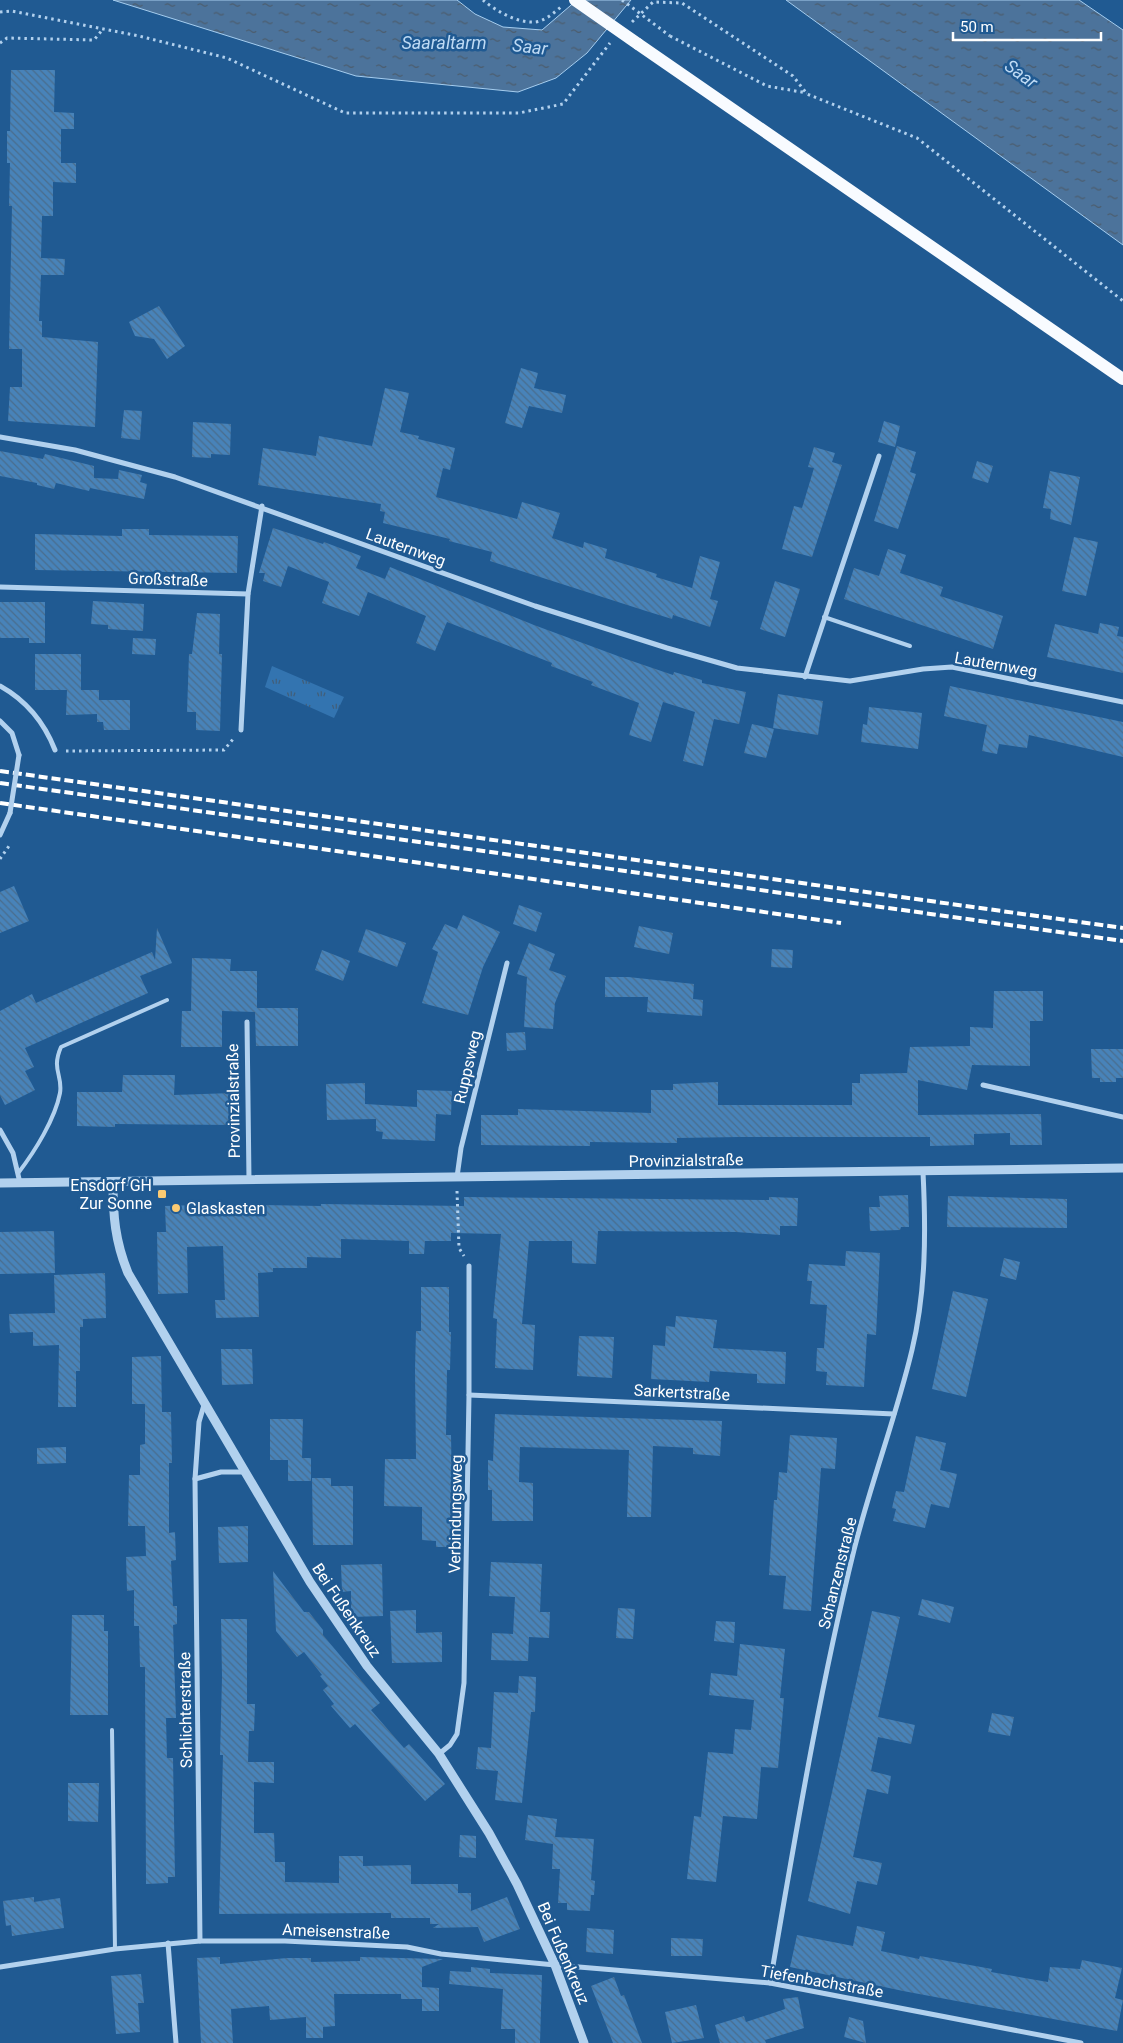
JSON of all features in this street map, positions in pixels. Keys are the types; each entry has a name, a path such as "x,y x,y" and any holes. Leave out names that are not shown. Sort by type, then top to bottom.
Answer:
{"main road":[{"path":"575,0 1123,379"}],"street":[{"name":"Lauternweg","path":"0,437 108,458 174,477 262,506 377,551 623,635 737,668 850,682 923,668 952,667 1123,702"},
{"path":"805,677 880,456"},
{"path":"242,730 248,594 262,506"},
{"name":"Großstraße","path":"0,587 248,594"},
{"path":"0,686 13,694 35,713 50,736 55,750"},
{"path":"0,721 12,733 19,755 10,813 0,835"},
{"name":"Ruppsweg","path":"457,1178 461,1148 506,963"},
{"name":"Provinzialstraße","path":"247,1022 249,1180"},
{"path":"983,1085 1123,1118"},
{"path":"0,1130 13,1154 19,1172 20,1183"},
{"name":"Provinzialstraße","path":"0,1183 1123,1168"},
{"name":"Schanzenstraße","path":"770,1983 815,1729 838,1619 854,1548 912,1349 921,1298 925,1255 923,1172"},
{"name":"Bei Fußenkreuz","path":"113,1182 113,1214 118,1249 128,1273 204,1405 310,1582 367,1666 439,1754 489,1833 517,1884 555,1965 584,2043"},
{"name":"Verbindungsweg","path":"439,1754 450,1746 457,1734 463,1691 469,1395 469,1266"},
{"name":"Sarkertstraße","path":"469,1395 894,1414"},
{"name":"Schlichterstraße","path":"200,1941 195,1479 198,1431 204,1405"},
{"path":"195,1479 221,1472 245,1472"},
{"name":"Ameisenstraße","path":"0,1967 115,1949 200,1941 285,1941 388,1946 555,1965"},
{"path":"168,1943 176,2043"},
{"name":"Tiefenbachstraße","path":"555,1965 770,1983 1081,2043"}],"lane":[{"path":"824,617 910,646"},
{"path":"19,1172 34,1153 60,1093 56,1066 61,1047 167,1000"},
{"path":"112,1730 115,1949"}],"path":[{"path":"483,0 491,7 514,18 535,22 552,14 569,0"},
{"path":"622,0 670,36 767,86 807,94 917,138 1123,301"},
{"path":"631,22 653,2 682,3 793,76 807,94"},
{"path":"0,12 12,11 103,29 227,58 345,113 365,114 520,113 564,104 602,50 617,36"},
{"path":"0,43 7,38 94,40 103,29"},
{"path":"55,750 78,753 224,750 242,730"},
{"path":"457,1178 460,1248 469,1266"}],"green space":[{"path":"272,666 344,697 334,718 265,687"}],"water":[{"name":"Saaraltarm","path":"113,0 457,0 475,14 503,27 542,30 577,0 631,0 587,53 556,78 518,92 356,76"},
{"name":"Saar","path":"786,0 1079,0 1123,30 1123,245"}],"building":[{"path":"11,70 55,70 54,112 74,113 74,129 61,129 61,163 76,163 76,183 53,182 53,216 42,216 41,258 65,259 64,275 41,275 39,321 42,321 42,337 98,342 95,427 8,421 10,387 22,387 22,349 9,349 12,206 9,206 10,163 7,163 7,131 10,131"},
{"path":"159,306 185,346 167,359 154,339 135,336 129,322"},
{"path":"521,368 538,373 534,388 566,395 562,413 529,406 522,428 505,423"},
{"path":"385,388 409,393 400,432 419,436 418,439 455,448 450,470 443,468 436,497 517,519 522,502 560,513 552,538 583,548 584,542 607,549 605,558 657,574 656,577 692,588 700,556 720,562 710,599 718,601 710,627 673,615 672,619 490,561 492,552 449,541 450,539 383,523 385,512 380,511 381,504 258,485 263,448 316,456 319,436 372,446"},
{"path":"124,410 142,411 140,440 121,438"},
{"path":"884,421 900,426 895,447 878,442"},
{"path":"193,422 231,424 230,455 211,454 211,458 192,457"},
{"path":"897,446 916,452 910,472 916,474 898,529 874,521"},
{"path":"814,447 835,453 832,462 842,465 812,557 782,549 794,506 802,508 814,468 808,467"},
{"path":"0,451 43,459 45,454 94,466 94,478 118,479 119,470 142,475 140,482 147,484 144,499 90,488 89,491 56,483 54,489 37,485 37,483 0,476"},
{"path":"977,461 993,466 988,483 972,478"},
{"path":"1050,471 1080,477 1071,525 1050,519 1051,509 1043,508"},
{"path":"273,528 323,544 324,542 361,556 356,568 385,579 390,567 534,625 626,659 673,675 674,672 702,680 702,683 746,692 739,724 714,719 703,766 683,761 695,712 663,702 651,742 629,735 639,703 591,685 593,682 551,666 552,663 447,622 435,651 416,643 426,616 368,592 359,616 322,603 329,582 288,566 281,587 263,581 265,573 259,573"},
{"path":"122,529 149,529 149,535 238,536 237,573 35,570 35,534 122,536"},
{"path":"1074,537 1098,542 1086,596 1062,591"},
{"path":"888,549 906,555 900,573 943,587 940,596 1003,616 993,649 844,599 854,568 879,576"},
{"path":"775,581 800,589 785,637 760,629"},
{"path":"93,601 144,604 143,631 108,629 108,625 91,624"},
{"path":"0,602 45,602 45,643 29,643 29,638 0,638"},
{"path":"197,613 220,614 219,654 222,654 220,731 196,730 196,712 187,712 189,654 192,654"},
{"path":"1100,623 1119,627 1117,636 1123,637 1123,673 1047,657 1055,624 1098,634"},
{"path":"133,638 156,639 155,655 132,654"},
{"path":"35,654 81,654 81,690 99,690 99,700 130,700 130,730 104,730 103,722 97,722 97,714 66,715 67,690 35,690"},
{"path":"950,686 1123,722 1123,757 1029,735 1027,748 999,744 997,754 982,751 987,725 944,716"},
{"path":"778,694 823,701 818,735 773,728"},
{"path":"869,707 922,713 918,749 861,742 863,724 867,725"},
{"path":"752,724 774,729 766,758 744,753"},
{"path":"14,886 29,921 0,933 0,892"},
{"path":"519,905 542,913 536,932 513,924"},
{"path":"463,915 500,932 483,967 468,1015 422,1003 438,952 432,949 445,924 457,929"},
{"path":"639,926 673,933 669,954 634,947"},
{"path":"157,928 172,963 140,976 148,993 25,1048 34,1067 25,1071 35,1090 5,1105 0,1095 0,1011 32,994 36,1003 152,952 155,960"},
{"path":"366,929 406,943 397,967 358,952"},
{"path":"529,943 555,954 549,970 566,976 555,1003 553,1029 524,1027 527,977 517,974"},
{"path":"772,949 793,950 792,968 771,967"},
{"path":"322,950 350,961 343,981 315,970"},
{"path":"192,958 231,959 230,971 257,971 257,1008 298,1008 298,1046 256,1046 255,1012 222,1011 222,1047 181,1047 182,1011 191,1011"},
{"path":"605,977 628,977 694,984 693,999 703,1000 702,1016 647,1012 648,997 605,997"},
{"path":"994,991 1043,991 1043,1021 1030,1021 1030,1066 972,1065 967,1090 918,1080 918,1115 1041,1114 1042,1145 1010,1145 1010,1133 974,1134 974,1145 930,1146 930,1137 677,1138 677,1143 590,1142 590,1146 481,1145 481,1115 518,1115 518,1109 651,1113 651,1090 673,1090 673,1084 718,1082 718,1105 852,1105 852,1083 860,1083 860,1074 907,1073 910,1047 970,1046 970,1027 993,1028"},
{"path":"525,1032 526,1050 507,1051 506,1033"},
{"path":"1091,1049 1123,1049 1123,1078 1116,1078 1116,1082 1100,1082 1100,1078 1092,1078"},
{"path":"123,1075 175,1075 174,1095 232,1093 233,1125 115,1124 115,1127 77,1126 77,1092 122,1092"},
{"path":"365,1083 365,1104 417,1107 417,1090 452,1091 451,1115 436,1114 435,1141 382,1139 383,1132 376,1131 376,1119 327,1120 326,1084"},
{"path":"908,1195 909,1227 901,1227 900,1230 870,1231 869,1207 880,1207 879,1196"},
{"path":"948,1196 1067,1199 1067,1228 947,1227"},
{"path":"464,1197 769,1200 769,1197 798,1198 797,1226 780,1226 780,1235 736,1232 598,1231 596,1264 572,1263 572,1241 529,1241 522,1324 535,1325 533,1370 495,1368 497,1319 493,1318 501,1234 451,1233 451,1241 425,1241 424,1254 409,1254 409,1241 341,1239 341,1258 307,1257 307,1268 273,1268 273,1272 258,1273 259,1317 216,1318 215,1300 225,1300 223,1246 187,1247 188,1293 158,1294 157,1232 166,1232 165,1206 197,1205 198,1209 263,1208 263,1205 321,1206 321,1204 464,1206"},
{"path":"54,1231 55,1273 0,1274 0,1232"},
{"path":"846,1251 880,1253 876,1335 867,1334 864,1387 826,1385 827,1372 816,1371 817,1348 824,1348 827,1305 810,1304 812,1281 807,1281 809,1264 845,1266"},
{"path":"1004,1258 1020,1262 1016,1280 1000,1276"},
{"path":"105,1273 106,1318 83,1319 83,1327 80,1327 80,1371 76,1371 76,1407 58,1407 59,1345 33,1346 33,1332 10,1333 9,1314 55,1313 54,1275"},
{"path":"421,1287 449,1287 449,1332 451,1332 450,1370 447,1370 446,1435 451,1435 453,1547 436,1547 436,1541 422,1540 422,1507 384,1506 385,1459 416,1459 416,1331 421,1331"},
{"path":"953,1291 988,1299 966,1397 932,1389"},
{"path":"676,1316 717,1320 713,1348 786,1352 785,1384 757,1383 757,1374 710,1371 709,1382 651,1379 653,1345 665,1346 666,1326 675,1327"},
{"path":"579,1336 614,1337 612,1378 577,1376"},
{"path":"221,1349 252,1349 253,1384 222,1385"},
{"path":"161,1356 162,1412 171,1412 172,1463 169,1463 169,1533 175,1532 176,1560 171,1561 173,1606 177,1606 177,1624 173,1625 176,1718 166,1718 167,1758 173,1758 175,1877 168,1877 168,1883 146,1884 145,1667 140,1667 139,1626 134,1626 134,1590 127,1591 126,1557 146,1556 145,1526 128,1526 129,1475 140,1475 140,1445 145,1444 145,1404 132,1404 132,1357"},
{"path":"495,1414 722,1421 720,1456 693,1454 693,1448 653,1446 651,1517 627,1517 629,1450 520,1447 519,1482 533,1483 533,1521 492,1521 492,1490 488,1490 488,1460 493,1461"},
{"path":"270,1419 303,1419 302,1458 311,1458 311,1481 288,1481 288,1460 270,1460"},
{"path":"790,1435 837,1438 835,1469 821,1468 811,1611 783,1609 786,1576 769,1575 774,1500 777,1500 779,1472 787,1473"},
{"path":"916,1436 946,1443 940,1470 957,1474 949,1508 931,1504 925,1528 893,1521 896,1509 892,1508 896,1491 904,1492"},
{"path":"66,1447 66,1463 37,1464 37,1448"},
{"path":"312,1478 331,1478 331,1486 353,1486 353,1545 313,1545"},
{"path":"248,1526 248,1562 219,1563 218,1527"},
{"path":"491,1562 542,1564 540,1612 550,1612 549,1638 529,1637 528,1661 491,1660 492,1633 513,1634 515,1597 489,1596"},
{"path":"382,1564 383,1616 351,1617 351,1591 342,1592 341,1565"},
{"path":"273,1571 304,1612 309,1612 323,1630 323,1635 380,1703 371,1710 404,1748 409,1744 445,1784 425,1801 355,1724 350,1728 331,1706 334,1704 323,1690 328,1686 320,1676 322,1675 304,1652 297,1657 276,1631"},
{"path":"922,1599 954,1607 950,1623 918,1615"},
{"path":"618,1608 635,1609 633,1639 616,1638"},
{"path":"416,1610 416,1633 442,1632 442,1662 392,1663 390,1611"},
{"path":"872,1611 900,1617 878,1717 915,1725 911,1744 878,1737 871,1771 891,1776 888,1794 867,1789 853,1857 882,1863 877,1885 857,1881 850,1914 808,1901"},
{"path":"72,1615 104,1615 104,1631 108,1631 108,1715 70,1715"},
{"path":"221,1619 247,1619 247,1704 255,1704 254,1731 249,1731 248,1762 274,1762 274,1783 254,1782 254,1833 274,1833 275,1862 285,1862 285,1882 339,1883 339,1856 363,1856 363,1866 411,1865 411,1884 458,1884 458,1893 471,1893 471,1911 507,1897 520,1929 484,1942 478,1927 433,1928 439,1924 430,1924 430,1918 391,1918 391,1913 219,1914 223,1755 220,1755"},
{"path":"716,1621 735,1622 734,1643 714,1641"},
{"path":"740,1644 785,1649 780,1698 784,1698 778,1768 761,1767 757,1819 723,1816 716,1882 687,1879 694,1816 701,1817 708,1752 733,1754 735,1729 751,1730 754,1700 709,1695 711,1673 737,1676"},
{"path":"519,1676 536,1677 535,1712 531,1712 522,1803 495,1800 498,1771 476,1769 478,1747 491,1748 494,1692 518,1693"},
{"path":"992,1713 1014,1717 1010,1736 988,1732"},
{"path":"68,1783 99,1783 98,1822 68,1821"},
{"path":"528,1815 557,1819 555,1837 594,1839 591,1880 595,1881 594,1895 591,1895 590,1911 567,1910 567,1903 558,1903 560,1869 552,1869 553,1844 525,1840"},
{"path":"460,1835 476,1836 476,1858 459,1857"},
{"path":"34,1897 34,1902 60,1898 64,1928 12,1936 11,1925 6,1926 3,1901"},
{"path":"857,1926 885,1932 881,1951 919,1959 920,1956 992,1969 991,1972 1048,1982 1050,1967 1080,1969 1082,1960 1122,1968 1115,1998 1123,2000 1117,2031 903,1991 790,1967 797,1935 853,1946"},
{"path":"587,1928 614,1930 613,1954 586,1952"},
{"path":"671,1938 703,1939 702,1956 671,1956"},
{"path":"220,1957 220,1964 287,1958 311,1958 311,1962 360,1961 360,1957 443,1959 422,1967 422,1987 439,1988 439,2011 422,2011 422,1999 401,1999 401,1994 334,1994 335,2026 323,2027 323,2038 306,2038 306,2017 270,2020 269,2006 231,2009 233,2043 201,2043 197,1958"},
{"path":"471,1967 490,1969 490,1973 542,1975 540,2043 515,2043 515,2029 501,2029 503,1989 449,1984 450,1971 471,1972"},
{"path":"141,1974 144,2003 138,2003 140,2032 116,2034 111,1976"},
{"path":"614,1977 621,1996 624,1995 642,2043 613,2043 591,1986"},
{"path":"798,1997 804,2028 765,2040 766,2043 720,2043 715,2025 744,2016 746,2022 785,2009 783,1999"},
{"path":"696,2005 704,2038 672,2043 665,2012"},
{"path":"849,2017 863,2021 866,2043 844,2037"}],"railway":[{"path":"0,771 1123,928"},
{"path":"0,783 1123,941"},
{"path":"0,803 841,923"}],"place":[{"name":"Ensdorf GH Zur Sonne","path":"162,1194"},
{"name":"Glaskasten","path":"176,1208"}]}
